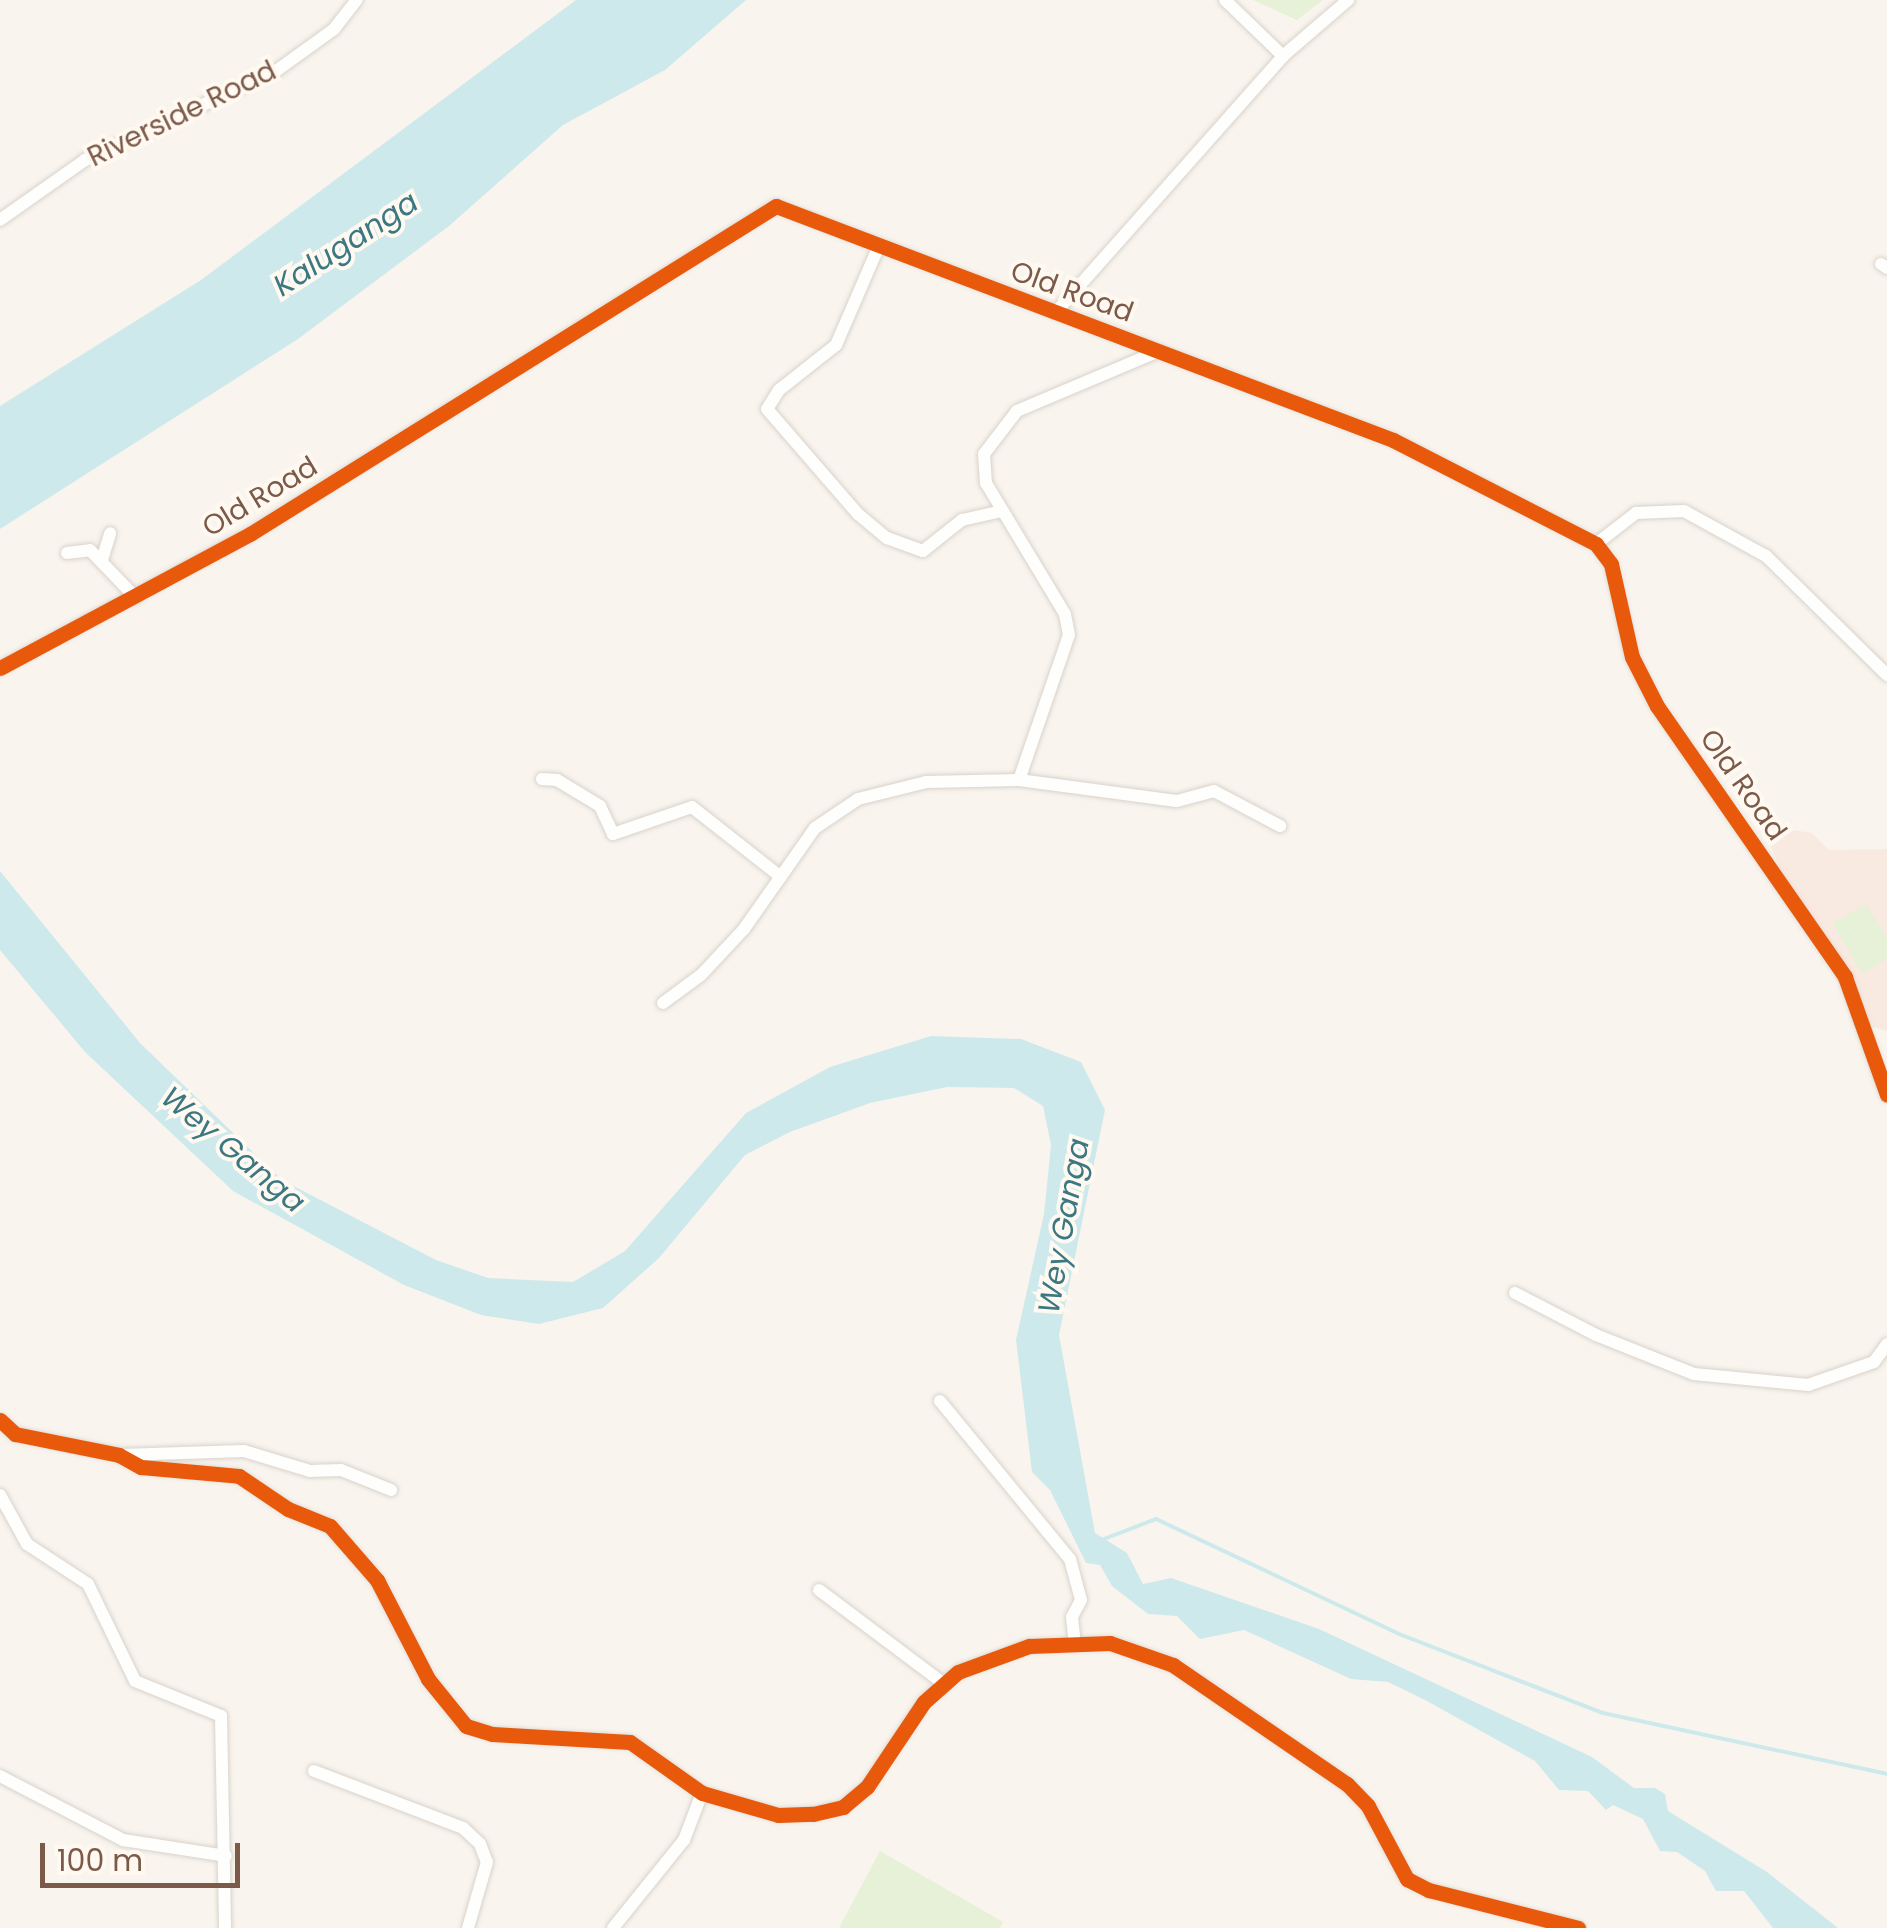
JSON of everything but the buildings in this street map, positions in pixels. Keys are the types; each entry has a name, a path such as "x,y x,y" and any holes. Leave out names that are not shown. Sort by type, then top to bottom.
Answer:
{"street":[{"name":"Riverside Road","path":"0,220 85,160 276,71 334,29 356,0"},
{"path":"1226,0 1283,56"},
{"path":"1056,312 1283,56 1348,0"},
{"name":"Old Road","path":"0,668 136,598 274,519 776,206 878,248 1393,440 1596,544 1611,564 1632,657 1657,706 1845,977 1887,1095"},
{"path":"878,248 836,345 779,390 767,408 858,514 887,538 923,551 962,520 1002,511"},
{"path":"1019,780 1070,634 1065,614 986,483 984,454 1017,411 1159,351"},
{"path":"1596,544 1636,513 1684,511 1766,556 1887,675"},
{"path":"102,560 110,534"},
{"path":"67,553 90,550 136,598"},
{"path":"542,778 557,780 600,806 614,834 692,807 781,876"},
{"path":"663,1002 702,975 816,828 858,800 926,782 1019,780 1177,801 1214,792 1280,826"},
{"path":"1514,1293 1596,1335 1694,1374 1808,1385 1874,1362 1887,1344"},
{"path":"940,1401 1070,1558 1081,1600 1072,1617 1075,1644"},
{"path":"0,1420 15,1434 118,1455 244,1451 310,1472 341,1470 391,1490"},
{"path":"118,1455 141,1467 239,1476 288,1509 330,1526 377,1580 428,1679 466,1726 630,1742 702,1793 778,1815 843,1806 868,1787 924,1702 991,1654 1075,1644 1142,1650 1173,1665 1347,1784 1368,1806 1407,1878 1429,1890 1578,1928"},
{"path":"1,1502 26,1544 88,1584 135,1681 222,1716 225,1928"},
{"path":"818,1590 944,1684"},
{"path":"314,1771 464,1828 480,1844 487,1862 468,1928"},
{"path":"0,1776 123,1840 226,1856"},
{"path":"614,1928 684,1840 702,1793"}],"shaded area":[{"path":"1793,830 1812,833 1829,850 1887,849 1887,1031 1860,1023 1787,886 1771,847"}],"green space":[{"path":"1253,0 1323,0 1297,20"},
{"path":"1867,904 1887,938 1887,959 1862,974 1832,923"},
{"path":"880,1851 1003,1922 1000,1928 839,1928"}],"water":[{"name":"Kaluganga","path":"576,0 746,0 665,70 563,125 449,226 298,339 0,529 0,406 201,280"},
{"name":"Wey Ganga","path":"0,871 140,1043 282,1180 436,1260 488,1278 573,1282 625,1251 746,1113 830,1067 931,1036 1021,1039 1081,1062 1105,1110 1059,1335 1095,1533 1127,1553 1143,1584 1171,1578 1319,1629 1592,1757 1634,1788 1655,1788 1665,1794 1668,1811 1767,1872 1838,1928 1773,1928 1744,1891 1716,1891 1705,1871 1677,1852 1660,1851 1643,1819 1613,1805 1606,1810 1588,1791 1559,1790 1535,1761 1425,1700 1388,1682 1351,1679 1244,1630 1200,1639 1177,1616 1148,1614 1112,1586 1100,1565 1086,1563 1050,1490 1032,1472 1016,1340 1044,1214 1051,1145 1043,1106 1014,1088 947,1087 870,1103 790,1132 745,1155 659,1258 603,1308 539,1324 481,1315 404,1285 233,1191 85,1052 0,950"}],"waterway":[{"path":"1104,1539 1156,1519 1399,1634 1603,1713 1887,1774"}],"cycle path":[{"path":"0,668 250,534 776,206 1393,440 1596,544 1611,564 1632,657 1657,706 1845,977 1887,1095"},
{"path":"0,1420 15,1434 119,1455 141,1467 239,1476 288,1509 330,1526 377,1580 428,1679 466,1726 492,1734 630,1742 702,1793 778,1815 813,1814 843,1807 867,1787 924,1702 958,1672 1029,1646 1110,1643 1173,1665 1347,1784 1368,1806 1407,1879 1429,1890 1578,1928"}]}
